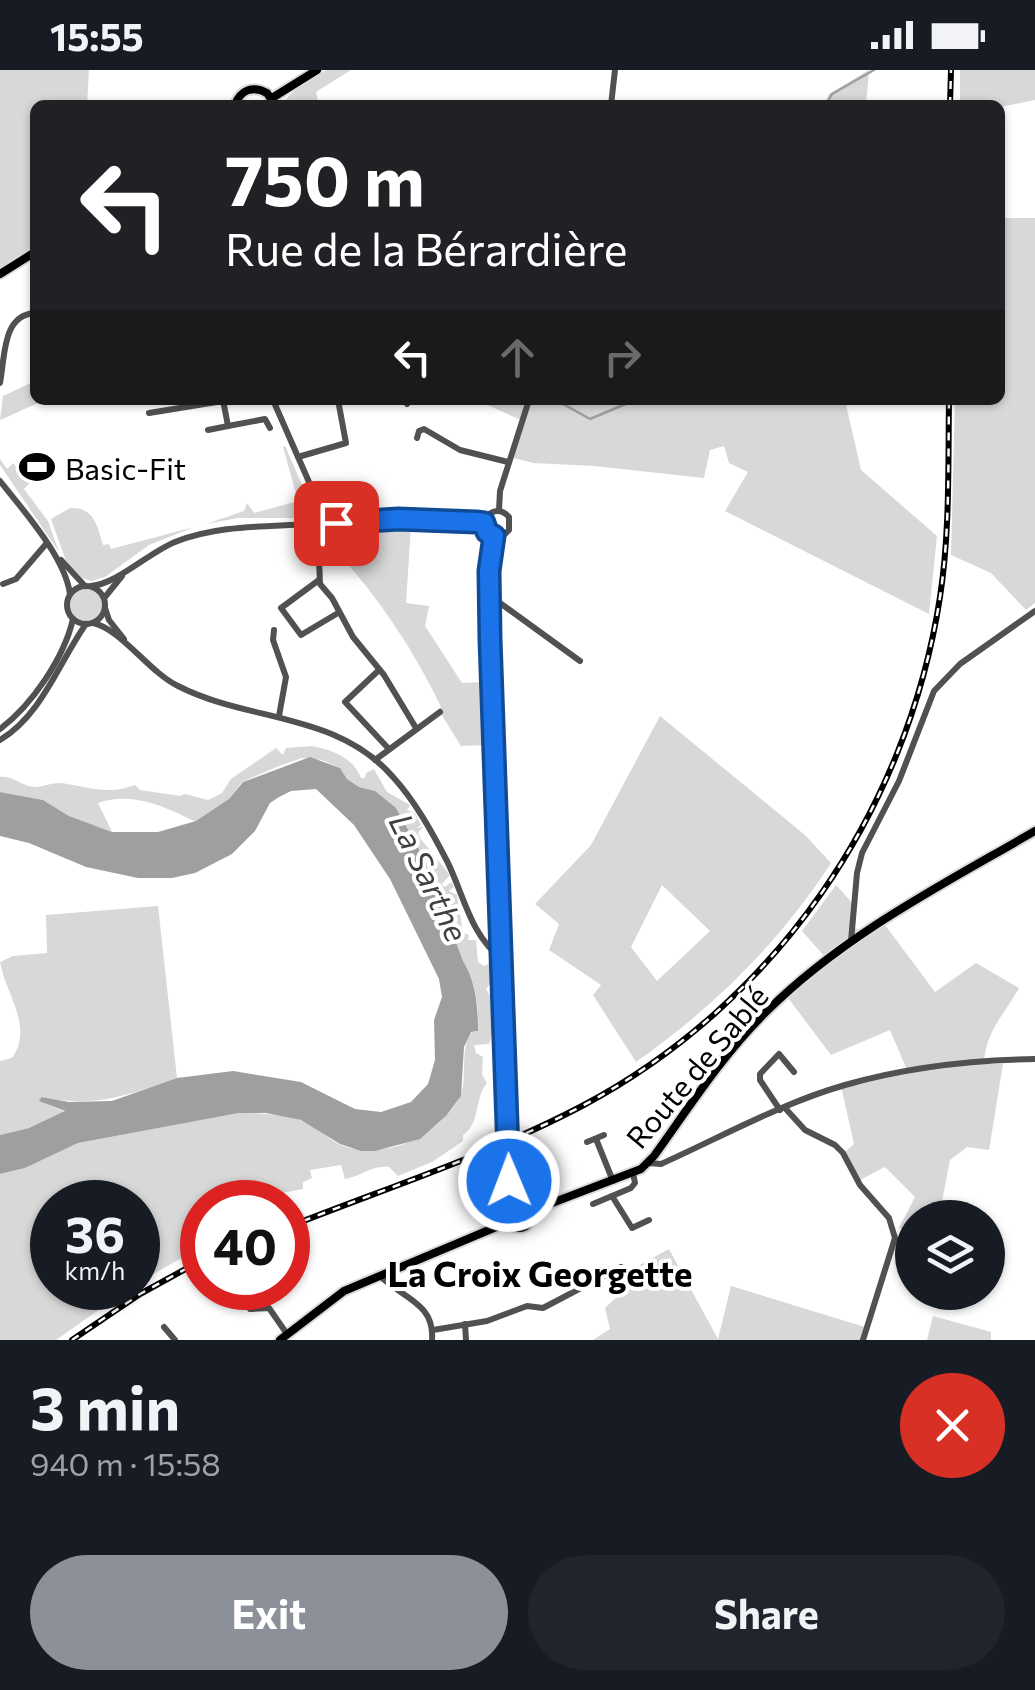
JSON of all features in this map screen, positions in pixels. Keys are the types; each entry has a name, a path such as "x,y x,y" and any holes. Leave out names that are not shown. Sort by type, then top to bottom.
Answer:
{"main road":[{"path":"274,100 316,70"},
{"path":"237,100 249,90 261,90 272,100"},
{"path":"0,274 30,255"},
{"name":"Route de Sablé","path":"531,1211 613,1181 648,1163 740,1040 798,982 851,941 1035,831"},
{"path":"522,1202 531,1211 526,1225 518,1228 508,1222 506,1211 514,1203 522,1202"},
{"path":"284,1337 334,1297 508,1222"}],"street":[{"path":"612,100 615,70"},
{"path":"0,383 12,323 22,314 30,313"},
{"path":"150,413 197,405"},
{"path":"226,405 228,426"},
{"path":"275,405 318,514 328,523"},
{"path":"298,457 346,443 339,405"},
{"path":"499,510 500,491 526,405"},
{"path":"208,430 265,419 270,428"},
{"path":"416,438 424,429 460,450 508,462"},
{"path":"0,481 67,578 67,607 73,619 47,674 0,735"},
{"path":"499,510 508,514 511,526 503,536 494,536 487,532 484,523 488,515 499,510"},
{"path":"309,524 318,514"},
{"path":"328,523 398,519 484,523"},
{"path":"318,533 328,523"},
{"path":"70,594 107,582 162,548 202,533 309,524 318,533 319,580 416,728"},
{"path":"41,536 88,586 98,590 109,620 137,656"},
{"path":"494,536 490,595 509,1192 514,1203"},
{"path":"3,584 16,580 46,544"},
{"path":"0,735 27,715 89,623 101,617 111,586 137,562"},
{"path":"319,580 281,608 301,635 338,613"},
{"path":"490,595 580,661"},
{"path":"851,941 862,853 899,781 934,691 960,664 1035,611"},
{"path":"73,619 103,626 170,682 195,694 336,734 374,760 391,774 419,814 446,861 476,931 503,960"},
{"path":"274,630 273,640 286,677 278,716"},
{"path":"379,670 344,702 388,748"},
{"path":"374,760 440,712"},
{"path":"0,735 21,719"},
{"path":"794,1072 779,1054 760,1074 760,1080 804,1130 844,1153 860,1185 894,1226 895,1238 864,1340"},
{"path":"648,1163 661,1164 841,1086 971,1060 1035,1058"},
{"path":"587,1142 604,1135"},
{"path":"596,1139 613,1181"},
{"path":"594,1204 634,1186 633,1172"},
{"path":"612,1196 632,1228 649,1220"},
{"path":"433,1330 487,1321 527,1306 543,1308 621,1267"},
{"path":"379,1275 427,1310 432,1340"},
{"path":"271,1310 284,1337"},
{"path":"464,1324 466,1340"},
{"path":"164,1328 175,1340"}],"shaded area":[{"path":"0,70 89,70 87,100 30,100 30,255 0,274"},
{"path":"326,70 351,70 316,92 318,100 285,100"},
{"path":"869,70 866,100 826,100 829,94"},
{"path":"960,70 1035,70 1035,100 1005,106 1005,100 960,100"},
{"path":"1005,218 1035,218 1035,603 1026,610 991,573 951,555 955,405 1005,405"},
{"path":"30,383 30,405 34,405 0,420 3,396"},
{"path":"487,405 846,405 861,470 937,536 929,614 725,511 748,472 729,463 724,446 710,450 704,478 533,463 510,457 521,420"},
{"path":"285,446 310,503 305,518 238,518 206,524 244,511 247,503 254,513 298,501"},
{"path":"0,459 7,469 13,463 31,482 24,489 48,521 59,552 0,465"},
{"path":"70,508 89,514 103,545 109,544 111,549 194,527 149,545 105,577 91,581 82,578 66,561 51,519"},
{"path":"411,526 406,603 429,606 425,626 462,683 484,682 487,745 461,746 438,709 441,707 419,665 381,606 337,552 323,551 323,538 330,531"},
{"path":"86,589 97,594 102,605 97,616 86,621 75,616 70,605 75,594"},
{"path":"660,716 805,835 831,863 790,920 743,972 692,1019 636,1062 593,995 601,985 549,950 559,924 535,904 591,845","holes":["662,885 710,931 657,981 631,947"]},
{"path":"312,746 327,750 353,765 361,778 374,769 387,792 410,805 407,810 415,813 421,825 417,828 424,827 418,832 420,838 450,875 442,884 444,887 452,882 454,887 449,891 457,895 463,933 469,935 468,940 476,940 478,962 484,966 492,962 501,971 486,989 494,1016 489,1044 474,1045 476,1053 483,1057 482,1074 487,1083 473,1124 463,1135 463,1141 432,1162 398,1176 389,1167 383,1167 345,1179 341,1165 310,1170 312,1178 308,1180 180,1180 180,1259 160,1270 160,1180 30,1180 30,1310 99,1310 56,1340 0,1340 0,1174 25,1168 78,1143 239,1113 292,1118 306,1122 346,1147 379,1150 424,1134 458,1100 467,1042 470,1033 478,1031 474,986 427,864 398,812 375,791 359,787 340,768 322,760 302,758 242,782 229,799 196,822 136,800 98,803 112,832 69,816 43,800 0,792 0,777 5,777 32,787 60,783 106,790 135,785 140,790 208,800 276,748 283,755 286,748"},
{"path":"836,885 856,907 854,927 859,930 879,917 935,992 976,963 1019,988 992,1033 985,1053 984,1064 1003,1064 989,1150 967,1147 950,1160 942,1200 913,1200 915,1197 885,1167 860,1180 846,1151 854,1144 841,1086 907,1070 890,1030 831,1055 785,994 825,957 802,931"},
{"path":"158,906 177,1078 94,1101 40,1097 40,1101 65,1112 29,1128 0,1135 0,1061 12,1058 20,1035 0,962 13,956 47,953 46,915"},
{"path":"669,1249 718,1339 731,1286 868,1328 865,1340 593,1340 610,1329 605,1308 640,1275 636,1267"},
{"path":"933,1316 991,1332 991,1340 927,1340"}],"water":[{"name":"La Sarthe","path":"310,757 340,768 347,779 375,791 396,808 427,864 471,977 477,1003 478,1031 471,1032 464,1047 461,1096 420,1139 375,1151 340,1144 301,1120 266,1113 239,1113 78,1143 25,1168 0,1174 0,1135 29,1128 65,1111 39,1101 41,1097 69,1102 112,1101 177,1078 233,1071 301,1082 355,1109 381,1112 411,1102 428,1084 435,1060 434,1020 442,997 439,979 390,879 354,825 316,789 291,791 279,797 270,803 255,831 232,854 195,873 172,878 138,878 86,867 29,843 0,836 0,792 43,800 69,816 112,832 158,832 196,821 229,799 243,782"}],"waterway":[{"path":"829,100 832,94 874,70"},
{"path":"565,405 590,419 623,405"}],"railway":[{"path":"950,100 951,70"},
{"path":"310,1219 547,1124 651,1064 715,1014 771,957 821,894 863,826 897,753 923,676 943,573 949,405"},
{"path":"72,1340 180,1272"}],"place":[{"name":"Basic-Fit","path":"37,467"}],"district":[{"name":"La Croix Georgette","path":"540,1272"}],"route":[{"path":"336,523 398,519 476,522 484,523 487,532 494,536 489,571 490,639 509,1181"}]}
